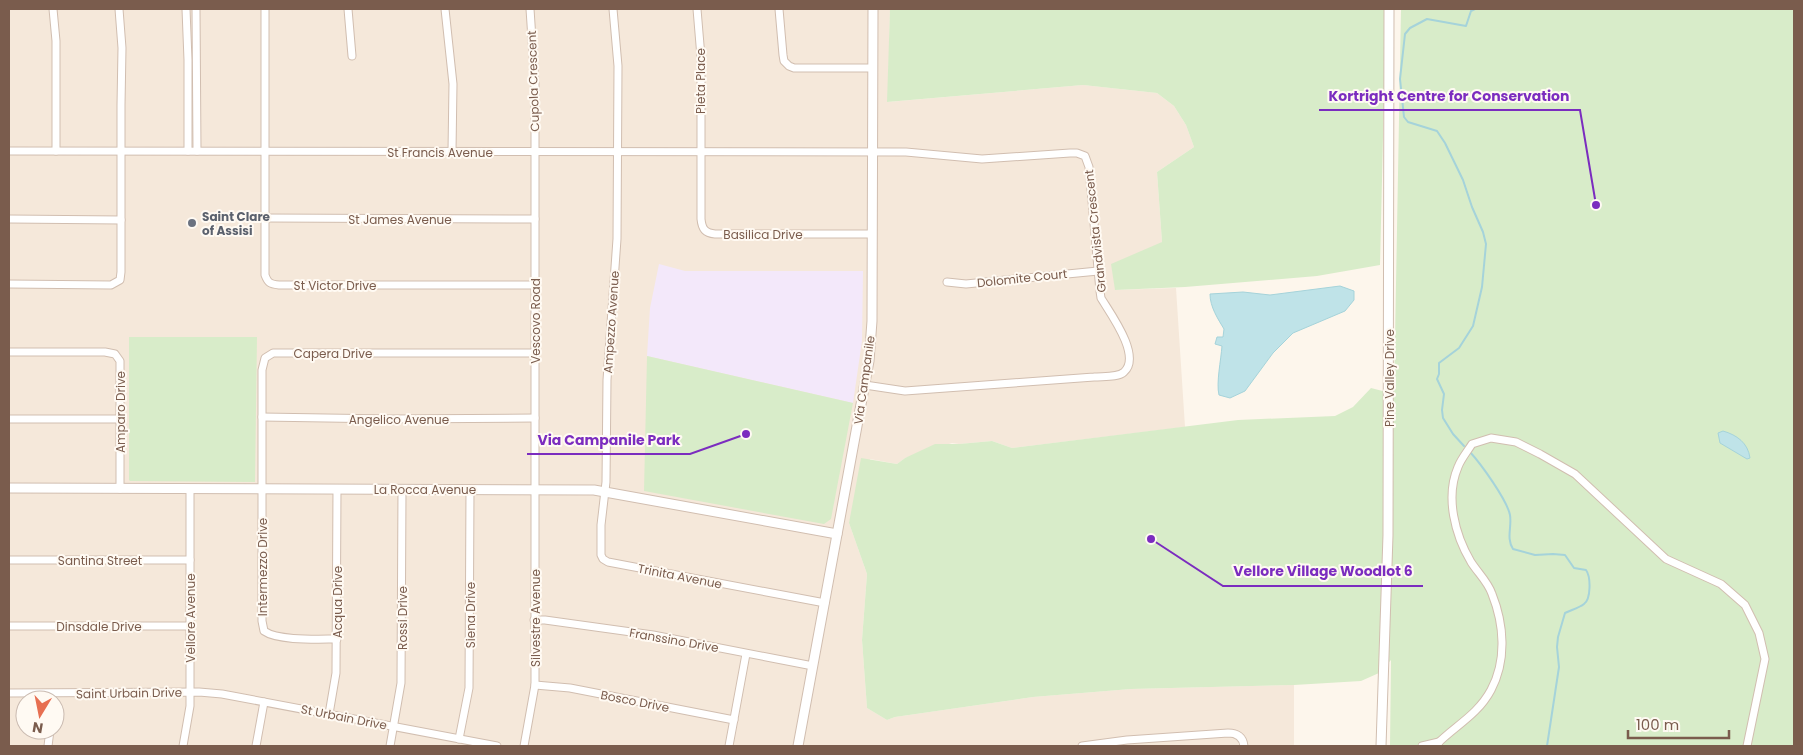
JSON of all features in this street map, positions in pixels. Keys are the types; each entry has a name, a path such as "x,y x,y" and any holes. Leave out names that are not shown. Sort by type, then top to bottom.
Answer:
{"street":[{"path":"53,9 56,42 56,151"},
{"path":"9,284 111,285 120,280 122,48 120,9"},
{"path":"186,9 188,151"},
{"path":"196,9 197,151"},
{"name":"St Victor Drive","path":"265,9 265,275 270,284 534,286"},
{"path":"348,9 352,56"},
{"path":"446,9 453,84 452,151"},
{"name":"Cupola Crescent","path":"530,9 535,75 536,152"},
{"path":"613,9 618,66 618,152"},
{"name":"Pieta Place","path":"697,9 701,57 701,152"},
{"path":"779,9 784,61 789,66 804,68 872,68"},
{"name":"Via Campanile","path":"798,746 865,385 871,340 873,9"},
{"name":"Pine Valley Drive","path":"1381,746 1388,525 1389,9"},
{"name":"St Francis Avenue","path":"9,151 872,152"},
{"name":"Vescovo Road","path":"534,490 536,152"},
{"name":"Ampezzo Avenue","path":"606,492 607,380 617,239 618,152"},
{"name":"Basilica Drive","path":"701,152 701,226 708,233 872,234"},
{"name":"Grandvista Crescent","path":"865,385 905,391 1120,375 1125,372 1128,366 1128,350 1118,324 1102,298 1098,271 1090,167 1085,156 1070,153 982,159 916,152 872,152"},
{"name":"St James Avenue","path":"264,218 535,219"},
{"path":"9,219 121,220"},
{"name":"Dolomite Court","path":"947,282 966,284 1098,271"},
{"name":"Amparo Drive","path":"9,352 105,352 115,354 120,361 120,489"},
{"name":"Capera Drive","path":"262,489 263,362 268,355 273,353 535,353"},
{"name":"Angelico Avenue","path":"262,417 390,420 535,418"},
{"path":"9,419 120,419"},
{"path":"1422,746 1438,744 1466,721 1481,705 1492,689 1499,669 1503,642 1500,618 1492,592 1471,561 1458,533 1452,509 1453,483 1458,467 1472,444 1491,438 1516,442 1575,474 1666,559 1721,584 1744,605 1759,633 1765,659 1747,746"},
{"name":"La Rocca Avenue","path":"9,488 470,489 606,492 837,534"},
{"name":"Vellore Avenue","path":"183,746 189,714 190,692 190,489"},
{"name":"Intermezzo Drive","path":"262,489 262,621 264,631 299,639 337,639"},
{"name":"Acqua Drive","path":"329,714 336,673 337,489"},
{"name":"Rossi Drive","path":"390,746 401,683 402,489"},
{"name":"Siena Drive","path":"459,739 469,688 470,489"},
{"name":"Silvestre Avenue","path":"524,746 535,685 534,490"},
{"name":"Trinita Avenue","path":"606,492 601,525 600,555 608,562 825,602"},
{"name":"Santina Street","path":"9,560 190,560"},
{"name":"Franssino Drive","path":"534,620 653,635 813,666"},
{"name":"Dinsdale Drive","path":"9,626 190,626"},
{"path":"729,746 746,654"},
{"name":"Bosco Drive","path":"535,685 570,688 734,720"},
{"name":"St Urbain Drive","path":"190,692 222,694 497,746"},
{"name":"Saint Urbain Drive","path":"65,696 190,692"},
{"path":"256,746 264,702"},
{"path":"1082,746 1127,740 1228,733 1234,733 1244,740 1244,746"}],"shaded area":[{"path":"9,9 890,9 888,102 1083,85 1157,93 1174,106 1186,125 1194,147 1157,172 1162,242 1115,290 1176,288 1185,427 1012,448 992,441 952,443 905,458 897,464 870,459 849,523 867,574 862,640 867,708 887,720 895,717 1033,697 1131,689 1294,685 1294,746 9,746"},
{"path":"659,264 685,271 863,271 862,341 853,403 647,356 650,308"}],"green space":[{"path":"890,9 1386,9 1380,265 1317,276 1185,287 1115,290 1111,264 1162,242 1157,172 1194,147 1186,125 1174,106 1157,93 1083,85 887,102"},
{"path":"1401,9 1794,9 1794,746 1390,746 1391,660 1379,673 1361,681 1294,685 1131,689 1033,697 895,717 887,720 867,708 862,640 867,574 849,523 861,458 897,464 905,458 935,444 992,441 1012,448 1238,420 1335,416 1353,407 1371,388 1394,394"},
{"path":"129,337 257,337 255,482 129,480"},
{"path":"647,356 853,403 831,519 824,524 644,491"}],"water":[{"path":"1340,286 1354,291 1354,300 1345,311 1293,333 1273,353 1245,391 1230,398 1219,395 1218,378 1222,346 1215,344 1217,337 1223,337 1224,329 1213,308 1210,294 1243,292 1270,295"},
{"path":"1723,431 1741,440 1747,448 1750,458 1747,459 1720,443 1718,433"}],"waterway":[{"path":"1464,446 1453,434 1443,418 1444,394 1437,379 1439,363 1459,348 1473,326 1482,287 1486,244 1463,180 1445,143 1437,131 1408,122 1404,117 1400,79 1405,34 1410,28 1427,19 1466,26 1471,11 1475,9"},
{"path":"1470,452 1493,482 1508,508 1510,515 1510,541 1513,549 1535,555 1565,555 1574,568 1586,570 1588,573 1590,588 1588,598 1580,607 1565,613 1558,637 1559,667 1547,746"}],"place":[{"name":"Kortright Centre for Conservation","path":"1596,205"},
{"name":"Saint Clare of Assisi","path":"192,223"},
{"name":"Via Campanile Park","path":"746,434"},
{"name":"Vellore Village Woodlot 6","path":"1151,539"}]}
